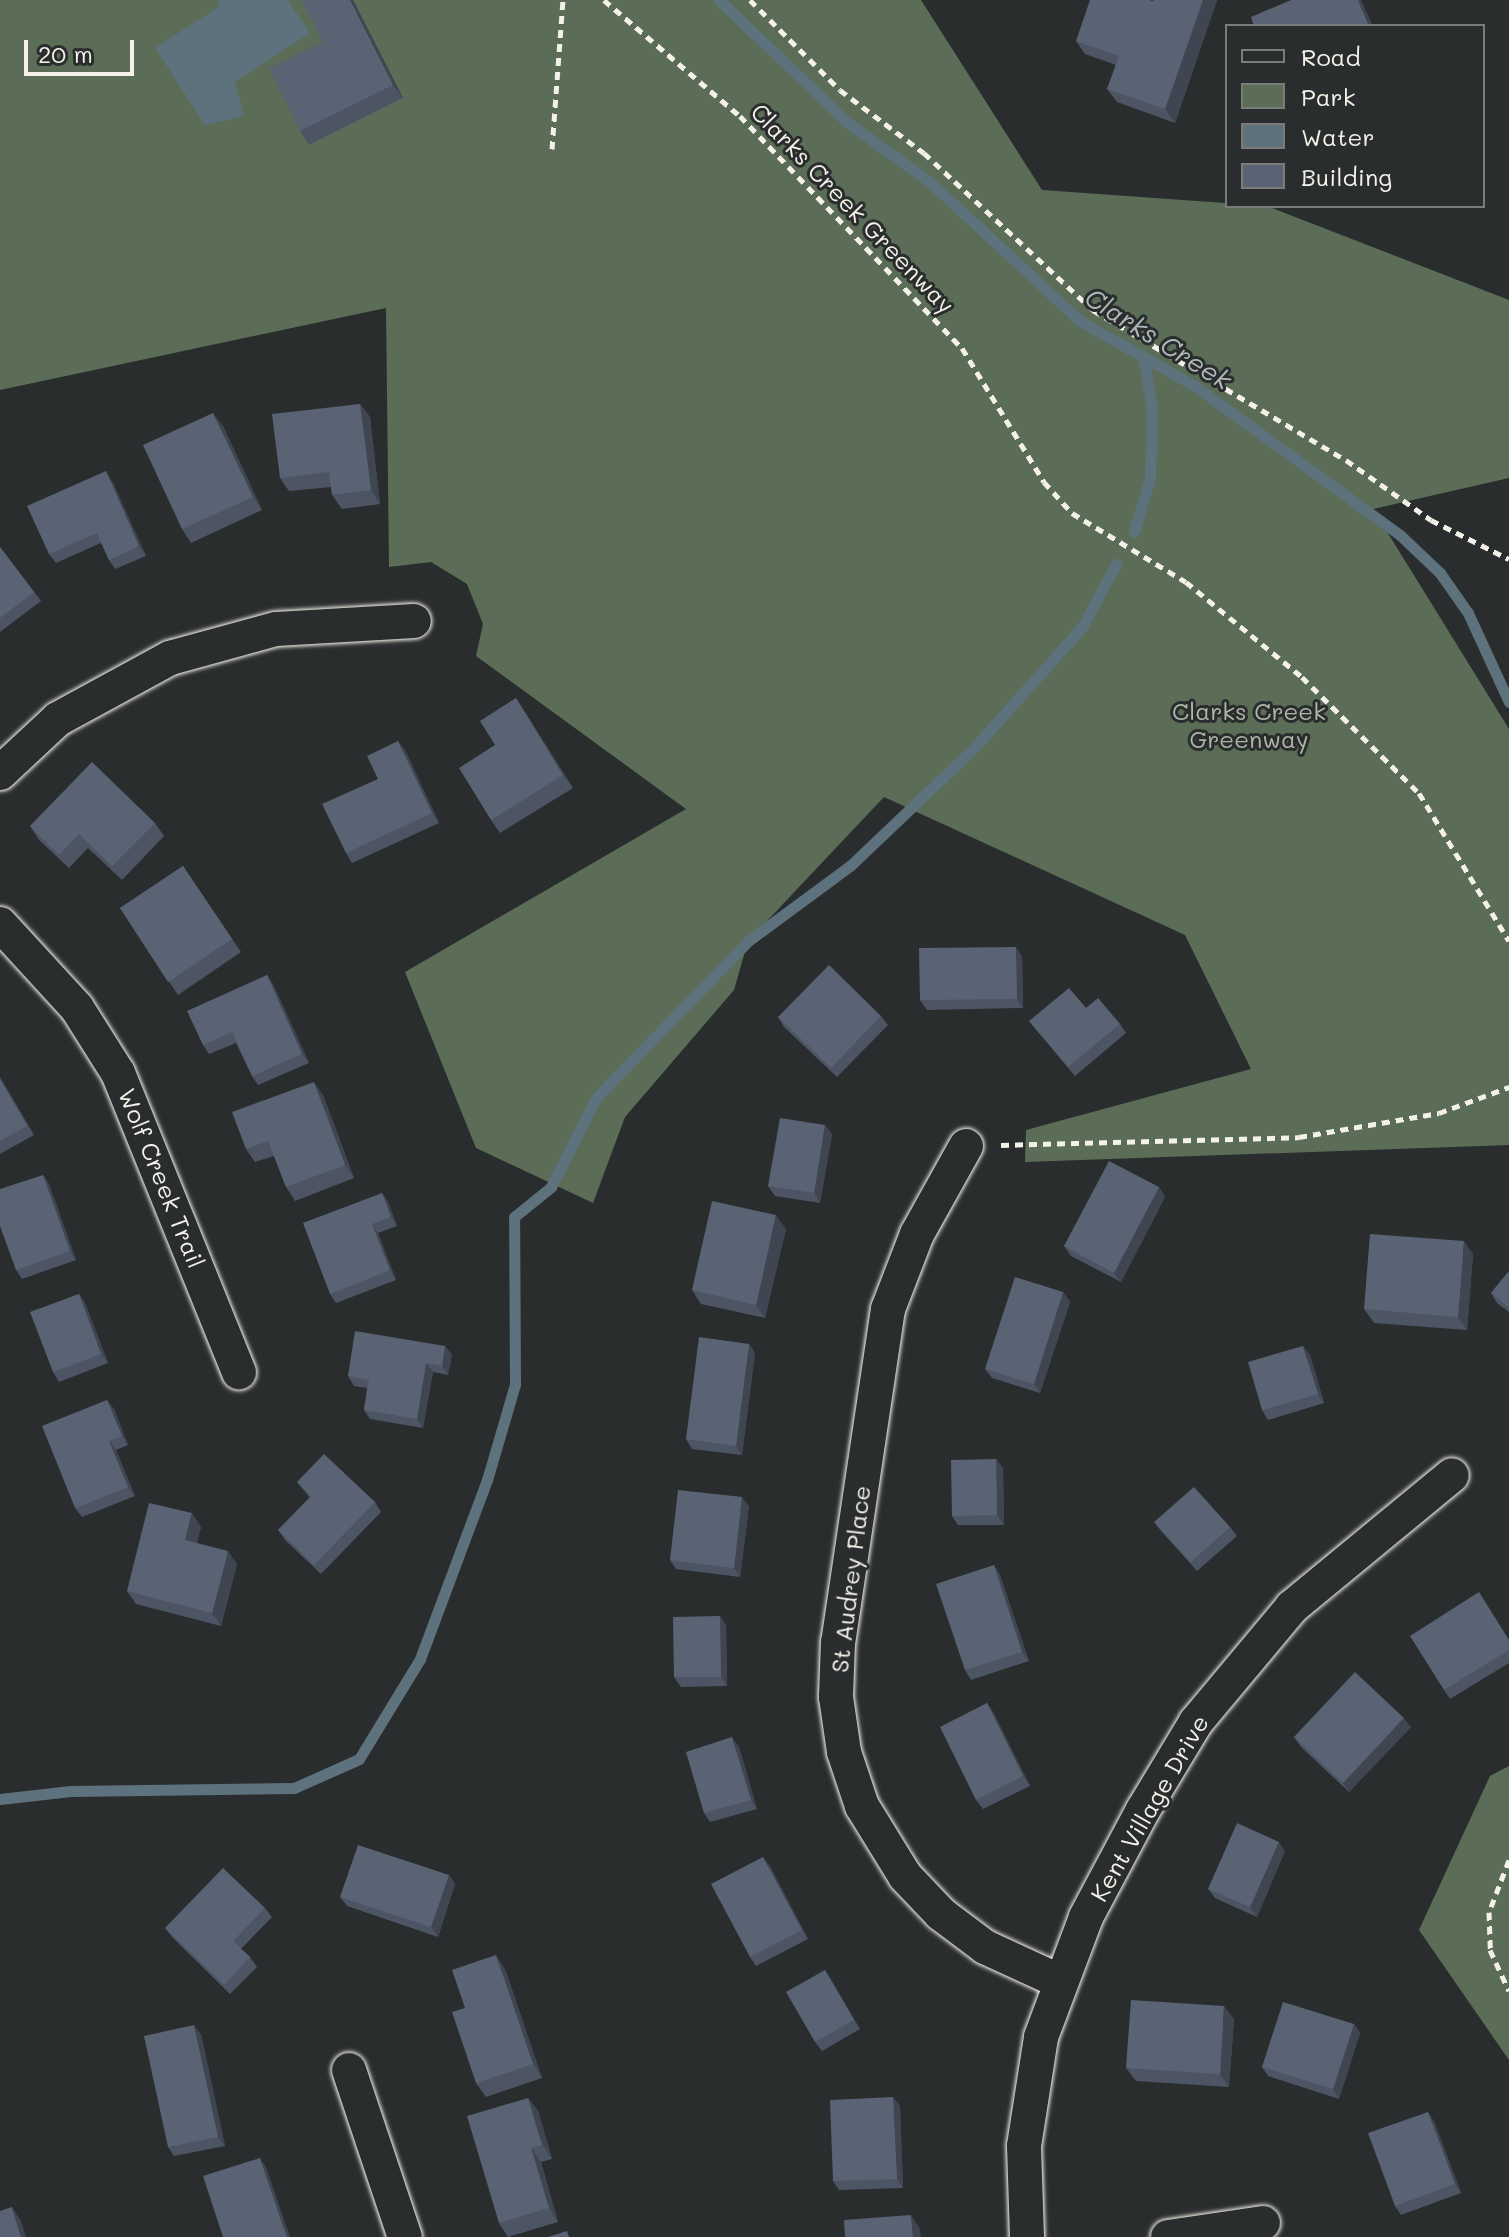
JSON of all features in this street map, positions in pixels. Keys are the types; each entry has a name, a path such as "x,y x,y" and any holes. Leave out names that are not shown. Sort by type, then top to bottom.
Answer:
{"street":[{"path":"0,773 58,719 170,658 276,629 414,621"},
{"name":"Wolf Creek Trail","path":"0,924 77,1008 118,1073 239,1372"},
{"name":"St Audrey Place","path":"966,1146 917,1234 888,1309 838,1642 836,1697 844,1752 862,1806 905,1876 941,1914 985,1947 1059,1981"},
{"name":"Kent Village Drive","path":"1027,2237 1024,2146 1032,2073 1059,1981 1086,1917 1143,1810 1196,1722 1235,1670 1327,1575 1452,1475"},
{"path":"349,2070 405,2237"},
{"path":"1168,2237 1263,2223"}],"path":[{"path":"552,149 563,0"},
{"name":"Clarks Creek Greenway","path":"604,0 740,116 962,348 1044,482 1072,513 1198,591 1302,677 1419,793 1509,941"},
{"path":"750,0 840,90 924,153 1093,310 1346,460 1431,520 1509,559"},
{"path":"966,1146 1299,1137 1439,1113 1509,1087"},
{"path":"1509,1860 1489,1912 1490,1950 1509,1991"}],"green space":[{"path":"0,0 921,0 1042,190 1225,203 1225,208 1272,208 1509,300 1509,478 1373,509 1509,729 1509,1145 1025,1162 1026,1130 1251,1069 1185,935 884,797 748,941 734,990 625,1117 593,1203 476,1148 405,972 686,809 476,656 483,624 467,584 431,562 389,567 386,308 0,390"},
{"path":"1509,1766 1509,2060 1419,1930 1490,1776"}],"water":[{"path":"219,0 288,0 310,33 235,82 244,116 205,125 155,48 220,6"}],"building":[{"path":"302,0 350,0 393,85 300,131 269,68 323,42"},
{"path":"1090,0 1203,0 1165,109 1107,89 1119,56 1076,41"},
{"path":"1291,0 1358,0 1368,24 1253,24 1251,17"},
{"path":"360,404 371,490 332,495 329,472 280,478 272,414"},
{"path":"213,413 253,497 182,529 143,445"},
{"path":"106,471 139,546 109,560 97,533 49,554 27,506"},
{"path":"0,547 34,592 0,618"},
{"path":"516,698 563,775 491,820 459,768 495,745 480,721"},
{"path":"398,741 432,813 346,853 322,804 378,779 367,756"},
{"path":"92,762 155,823 112,866 79,834 59,855 30,826"},
{"path":"183,866 232,939 168,982 120,908"},
{"path":"1016,947 1017,999 920,1000 919,948"},
{"path":"829,965 881,1016 831,1068 778,1017"},
{"path":"267,975 302,1054 252,1076 232,1032 203,1045 187,1011"},
{"path":"1069,988 1086,1008 1098,998 1120,1024 1068,1067 1029,1021"},
{"path":"0,1079 27,1126 0,1141"},
{"path":"314,1082 345,1165 286,1187 268,1141 246,1149 232,1112"},
{"path":"780,1118 825,1125 814,1193 768,1186"},
{"path":"1109,1161 1159,1187 1114,1273 1064,1246"},
{"path":"43,1175 70,1251 16,1270 0,1226 0,1189"},
{"path":"382,1193 391,1217 372,1224 390,1270 330,1294 303,1223"},
{"path":"712,1201 776,1215 756,1305 692,1290"},
{"path":"1370,1234 1464,1241 1458,1317 1364,1309"},
{"path":"1509,1271 1509,1308 1491,1293"},
{"path":"1015,1277 1063,1292 1034,1384 985,1369"},
{"path":"79,1294 101,1354 53,1372 30,1312"},
{"path":"355,1331 445,1346 442,1366 426,1363 417,1419 364,1410 369,1380 348,1376"},
{"path":"699,1337 749,1344 736,1446 686,1439"},
{"path":"1303,1346 1318,1394 1262,1410 1248,1362"},
{"path":"107,1400 122,1436 109,1441 128,1487 75,1508 42,1426"},
{"path":"324,1454 375,1502 314,1565 278,1530 311,1496 297,1482"},
{"path":"996,1459 997,1515 952,1516 951,1460"},
{"path":"1194,1487 1230,1527 1191,1562 1154,1522"},
{"path":"678,1490 742,1497 734,1568 670,1560"},
{"path":"149,1503 192,1513 185,1540 228,1551 212,1613 127,1591"},
{"path":"994,1565 1022,1652 965,1670 936,1584"},
{"path":"1479,1592 1509,1640 1509,1650 1444,1690 1410,1636"},
{"path":"720,1616 721,1677 674,1677 673,1617"},
{"path":"1355,1672 1404,1718 1343,1783 1294,1737"},
{"path":"987,1703 1023,1776 976,1800 940,1727"},
{"path":"732,1737 751,1800 704,1813 686,1752"},
{"path":"1237,1823 1279,1842 1250,1907 1208,1889"},
{"path":"358,1845 449,1875 431,1927 340,1897"},
{"path":"763,1857 802,1930 750,1957 711,1884"},
{"path":"223,1868 265,1908 233,1941 250,1957 224,1985 165,1928"},
{"path":"496,1955 533,2064 476,2083 452,2012 465,2008 452,1970"},
{"path":"825,1970 854,2020 815,2042 786,1992"},
{"path":"1131,2000 1224,2006 1220,2074 1126,2068"},
{"path":"1283,2002 1354,2024 1333,2089 1262,2067"},
{"path":"194,2025 218,2137 168,2147 144,2036"},
{"path":"893,2097 897,2179 833,2181 830,2100"},
{"path":"528,2098 542,2145 531,2148 549,2208 499,2223 467,2116"},
{"path":"1428,2112 1455,2184 1395,2206 1368,2133"},
{"path":"260,2158 287,2237 223,2237 203,2176"},
{"path":"12,2207 21,2237 0,2237 0,2211"},
{"path":"911,2215 913,2237 845,2237 844,2220"},
{"path":"567,2231 569,2237 548,2237"}],"waterway":[{"name":"Clarks Creek","path":"719,0 848,123 930,182 1080,321 1195,386 1399,534 1440,573 1468,613 1509,702"},
{"path":"1134,532 1150,478 1152,410 1144,360"},
{"path":"0,1799 71,1791 294,1788 359,1759 420,1659 487,1480 515,1384 514,1217 551,1187 596,1098 748,941 851,865 973,749 1082,627 1116,564"}]}
